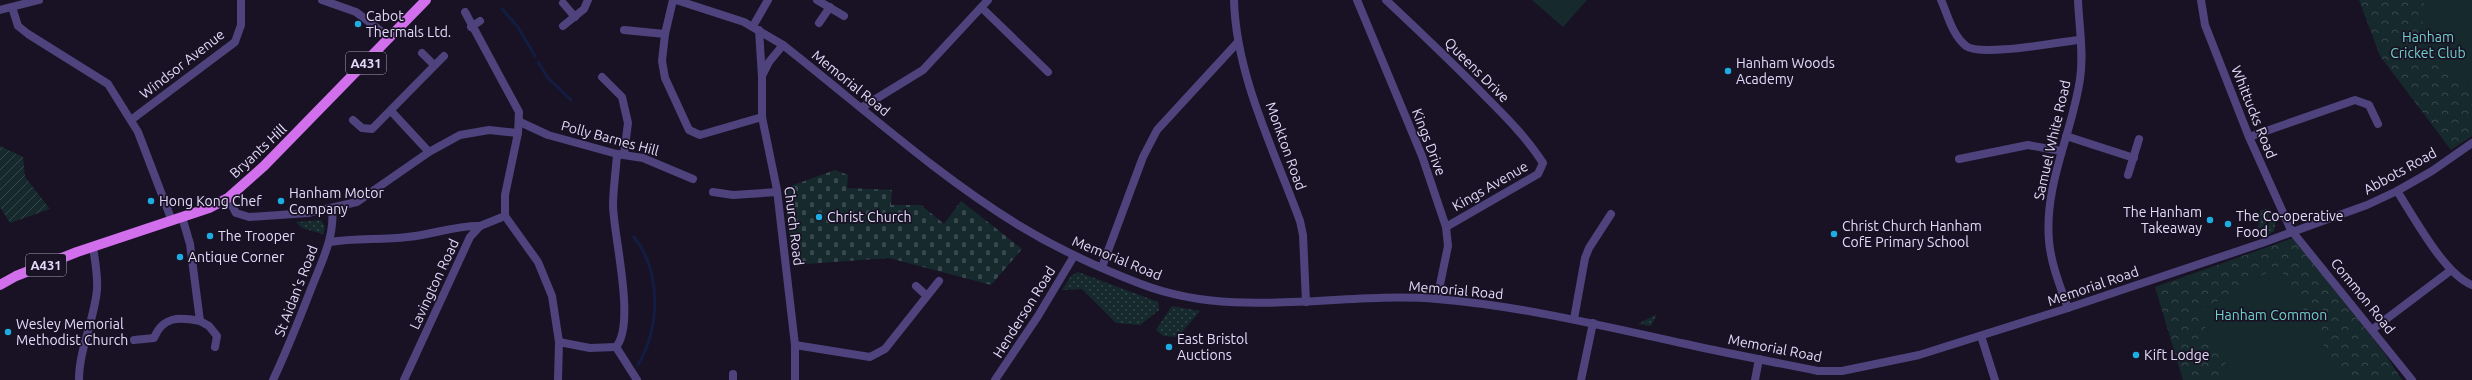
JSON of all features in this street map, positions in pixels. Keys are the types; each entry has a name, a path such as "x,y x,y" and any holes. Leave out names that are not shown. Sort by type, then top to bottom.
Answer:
{"main road":[{"name":"Bryants Hill","path":"0,285 16,276 93,247 214,206 228,198 264,166 426,0"}],"street":[{"path":"0,10 15,4 39,0"},
{"name":"Windsor Avenue","path":"131,120 235,42 241,25 241,0"},
{"path":"322,0 356,12 390,38"},
{"path":"564,26 584,9 588,0"},
{"path":"675,0 665,34 662,61 665,78 689,130 700,135 762,117"},
{"name":"Memorial Road","path":"675,0 700,3 756,28 783,45 861,108 979,199 1020,226 1074,256 1144,285 1198,298 1251,304 1381,298 1438,299 1527,310 1818,371 1842,371 1919,355 1980,336 2262,243 2291,230"},
{"path":"756,28 768,0"},
{"path":"817,0 844,16"},
{"path":"861,108 923,70 988,0"},
{"name":"Monkton Road","path":"1234,0 1238,42 1255,101 1300,221 1303,235 1306,302"},
{"name":"Kings Drive","path":"1357,0 1422,156 1446,226 1448,246 1438,299"},
{"name":"Queens Drive","path":"1386,0 1448,58 1503,114 1533,148 1543,163"},
{"path":"1941,0 1956,35 1967,47 1984,52 2079,40"},
{"name":"Samuel White Road","path":"2068,308 2053,264 2049,240 2052,184 2080,79 2078,0"},
{"name":"Whittucks Road","path":"2202,0 2205,25 2249,137 2291,230"},
{"path":"563,3 575,17"},
{"path":"15,4 18,26 28,34 108,84 131,120 153,170 172,221"},
{"path":"819,23 830,7"},
{"path":"982,8 1048,72"},
{"path":"465,12 471,26 519,112 520,122 504,195 505,216 538,262 552,296 560,342 558,380"},
{"path":"471,26 480,21"},
{"name":"Church Road","path":"756,28 762,77 762,117 777,192 795,345 795,380"},
{"path":"624,30 665,34"},
{"path":"1102,267 1143,156 1157,130 1238,42"},
{"name":"Church Road","path":"762,77 768,62 783,45"},
{"path":"422,53 434,65"},
{"path":"353,120 367,130 372,129 444,56"},
{"path":"560,342 590,348 616,347 622,341 624,310 623,276 616,244 613,206 621,154 628,123 622,97 602,77"},
{"path":"2249,137 2355,100 2370,105 2378,124"},
{"path":"391,111 429,152"},
{"name":"Polly Barnes Hill","path":"520,122 548,135 621,154 643,158 693,179"},
{"path":"228,198 236,213 248,217 332,209 357,202 429,152 460,134 489,130 518,133"},
{"path":"2066,136 2134,158"},
{"path":"2128,175 2139,139"},
{"name":"Abbots Road","path":"2291,230 2367,205 2397,191 2432,171 2472,143"},
{"path":"1959,159 2028,145 2061,151"},
{"name":"Kings Avenue","path":"1446,226 1538,174 1543,163"},
{"path":"2397,191 2450,271 2464,282 2472,285"},
{"path":"713,192 733,195 777,192"},
{"name":"St Aidan's Road","path":"273,380 289,346 330,242 333,223 332,209"},
{"path":"1574,319 1585,258 1589,248 1611,214"},
{"name":"Lavington Road","path":"404,380 470,236 480,226 505,216"},
{"path":"182,217 190,244 200,321"},
{"path":"330,242 406,237 438,233 465,225 480,226"},
{"name":"Common Road","path":"2291,230 2373,329 2412,380"},
{"path":"79,380 81,354 97,290 97,274 93,247"},
{"name":"Henderson Road","path":"995,380 1042,311 1074,256"},
{"path":"2373,329 2450,271"},
{"path":"795,345 870,357 877,354 885,349 939,281"},
{"path":"916,286 927,296"},
{"path":"134,340 154,338 161,325 170,319 200,321 209,326 217,336 215,347"},
{"path":"1581,380 1592,323"},
{"path":"1980,336 1995,380"},
{"path":"616,347 636,380"},
{"path":"1755,380 1759,359"}],"green space":[{"path":"1532,0 1587,0 1563,27"},
{"name":"Hanham Cricket Club","path":"2359,0 2472,0 2472,136 2451,150 2380,56"},
{"path":"2424,0 2472,0 2472,85 2446,73 2433,59 2428,50 2423,31"},
{"path":"0,146 23,157 25,177 50,209 10,223 0,207"},
{"path":"835,170 848,175 847,188 892,190 891,205 921,205 944,224 961,201 1022,249 991,285 889,258 793,265 784,191 785,188"},
{"path":"2270,209 2268,221 2258,232 2260,210"},
{"path":"2277,216 2274,231 2265,237 2263,232 2273,217"},
{"path":"321,220 325,227 323,234 302,228 296,222"},
{"name":"Hanham Common","path":"2293,238 2385,354 2402,380 2183,380 2155,287"},
{"path":"2279,266 2343,380 2235,380 2197,313"},
{"path":"1078,272 1158,302 1159,310 1140,325 1116,323 1082,289 1062,290 1071,276"},
{"path":"1172,306 1200,311 1178,337 1163,336 1156,330"},
{"path":"1657,314 1651,326 1638,324"}],"waterway":[{"path":"502,9 518,27 535,56"},
{"path":"538,62 548,78 571,100"},
{"path":"634,237 643,251 650,267 655,300 651,334 638,365"}],"place":[{"name":"Cabot Thermals Ltd.","path":"358,24"},
{"name":"Hanham Woods Academy","path":"1728,71"},
{"name":"Hong Kong Chef","path":"151,201"},
{"name":"Hanham Motor Company","path":"281,201"},
{"name":"Christ Church","path":"819,217"},
{"name":"The Hanham Takeaway","path":"2210,220"},
{"name":"The Co-operative Food","path":"2228,224"},
{"name":"Christ Church Hanham CofE Primary School","path":"1834,234"},
{"name":"The Trooper","path":"210,236"},
{"name":"Antique Corner","path":"180,257"},
{"name":"Wesley Memorial Methodist Church","path":"8,332"},
{"name":"East Bristol Auctions","path":"1169,347"},
{"name":"Kift Lodge","path":"2136,355"}]}
